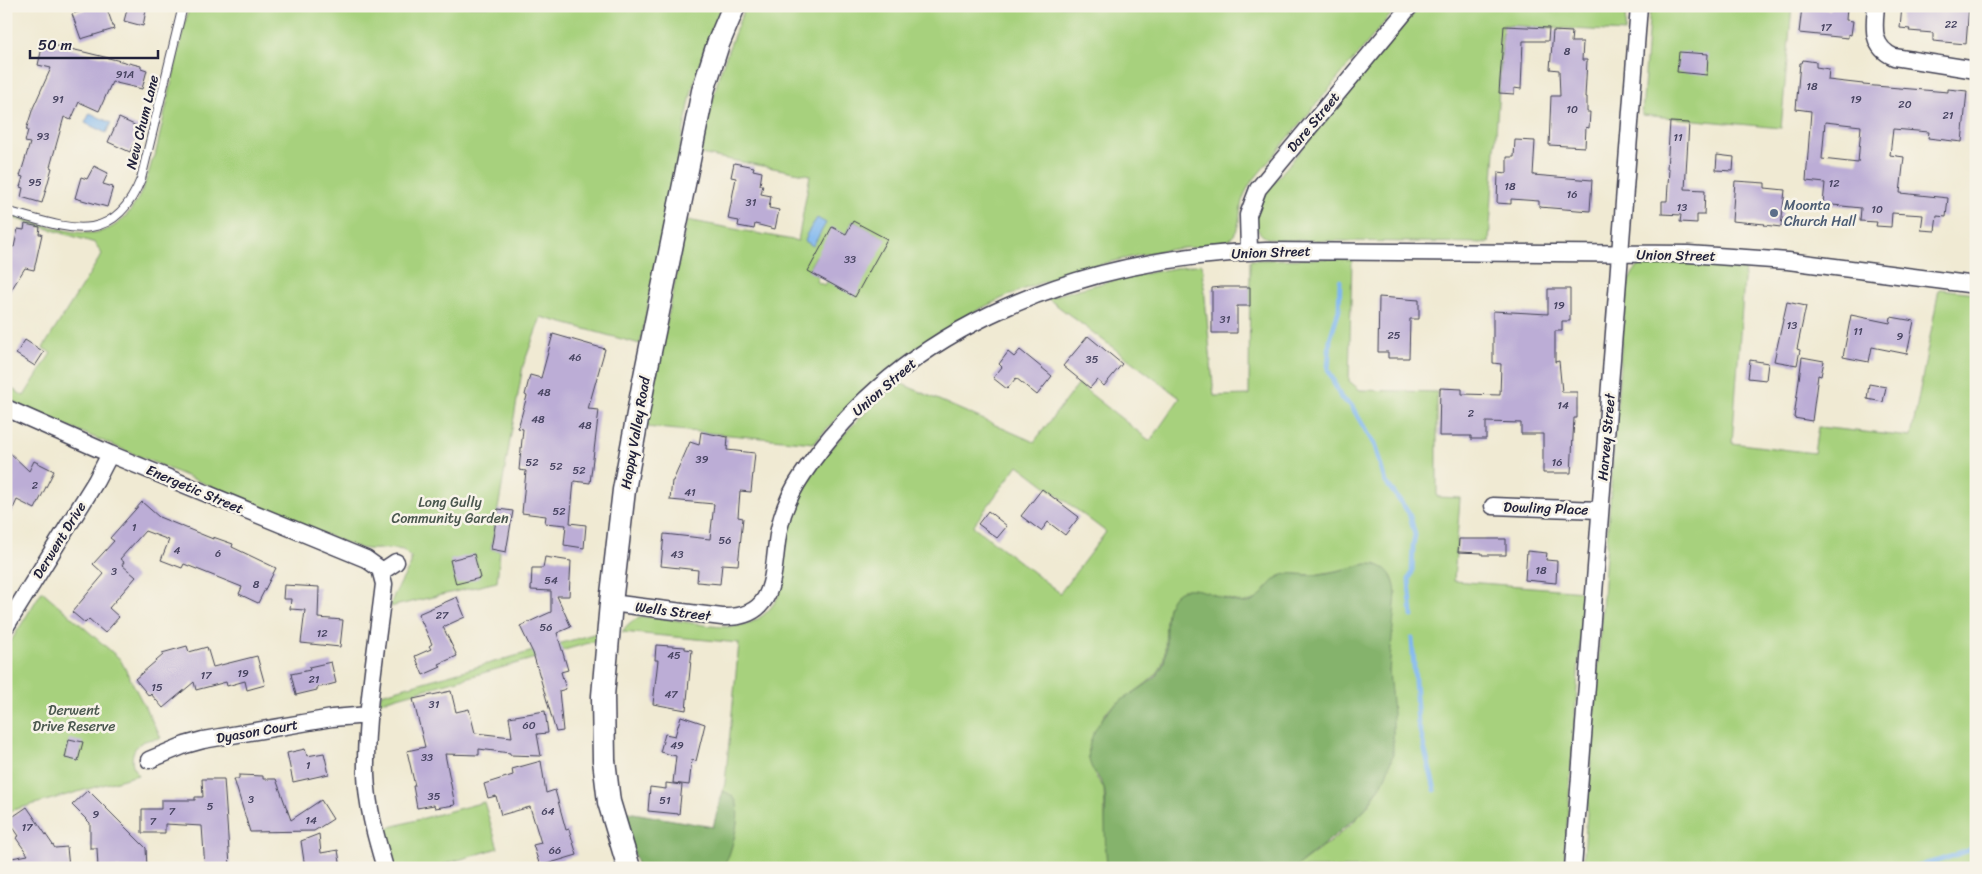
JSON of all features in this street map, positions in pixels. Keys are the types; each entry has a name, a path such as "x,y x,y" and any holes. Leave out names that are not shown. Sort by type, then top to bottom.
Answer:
{"street":[{"name":"Happy Valley Road","path":"629,868 609,802 604,760 604,696 611,603 626,481 696,122 712,60 734,6"},
{"name":"Dare Street","path":"1249,251 1248,215 1258,189 1410,6"},
{"name":"Harvey Street","path":"1573,868 1639,6"},
{"path":"1876,6 1874,32 1878,42 1887,54 1894,57 1976,70"},
{"name":"Union Street","path":"736,617 752,612 767,596 773,578 780,526 789,500 802,475 824,446 855,411 897,373 947,337 983,317 1048,289 1090,277 1152,263 1202,255 1249,251 1349,250 1688,254 1763,258 1976,285"},
{"name":"Energetic Street","path":"6,408 110,454 366,559 381,572"},
{"name":"Derwent Drive","path":"6,626 96,481 110,454"},
{"name":"Dowling Place","path":"1493,506 1600,510"},
{"path":"385,868 371,819 366,774 369,715 384,584 381,572 396,562"},
{"name":"Wells Street","path":"611,603 722,617 736,617"},
{"name":"Dyason Court","path":"149,760 185,745 203,740 332,718 369,715"}],"lane":[{"name":"New Chum Lane","path":"6,211 80,229 89,229 105,223 121,211 141,179 183,6"}],"green space":[{"name":"Long Gully Community Garden","path":"189,6 723,6 703,53 692,90 640,344 541,317 523,366 491,549 500,551 497,582 390,607 394,595 411,564 411,558 403,550 366,549 353,546 24,408 6,397 6,385 24,396 51,353 43,348 102,254 95,243 6,216 6,214 59,229 89,233 102,231 114,226 132,209 139,197 155,156"},
{"path":"745,6 1398,6 1250,184 1242,201 1238,227 1234,236 1230,239 1218,245 1153,252 1072,272 1029,287 989,305 951,325 915,349 881,376 814,443 646,427 687,220 798,241 810,175 700,154 719,75","holes":["853,221 886,239 824,285 816,281 818,277 808,270 816,256 823,260 846,234"]},
{"path":"1420,6 1626,6 1625,32 1503,25 1489,243 1274,240 1265,237 1260,233 1256,220 1260,205 1267,191"},
{"path":"1650,6 1792,6 1781,128 1642,115"},
{"path":"1352,258 1349,381 1360,390 1437,392 1437,497 1460,498 1454,581 1584,591 1564,868 1295,868 1334,839 1361,814 1380,787 1391,756 1393,726 1389,663 1396,593 1394,583 1387,571 1374,564 1314,575 1295,574 1268,586 1259,599 1243,603 1193,590 1166,618 1164,657 1158,672 1141,687 1111,708 1101,722 1094,774 1104,788 1107,868 723,868 732,845 737,824 737,807 734,799 723,791 739,643 622,632 626,627 633,621 643,617 717,626 735,626 751,622 766,613 778,597 788,529 795,507 805,486 817,466 848,430 900,383 1034,442 1078,384 1150,441 1180,398 1047,298 1124,278 1202,264 1214,396 1249,395 1250,260","holes":["1018,465 1106,532 1060,593 973,526"]},
{"path":"1652,262 1745,266 1732,443 1814,453 1818,427 1911,437 1939,289 1976,293 1976,868 1583,868 1624,309 1628,286 1633,272 1638,267"},
{"path":"1373,564 1388,571 1393,580 1396,593 1389,672 1393,712 1393,754 1382,784 1362,813 1295,868 1107,868 1105,792 1102,782 1091,766 1089,758 1090,742 1098,725 1108,711 1149,682 1160,670 1166,654 1167,613 1173,597 1180,591 1195,589 1238,602 1252,602 1280,576 1293,574 1314,575"},
{"name":"Derwent Drive Reserve","path":"42,591 120,659 161,738 145,741 136,747 132,761 138,775 6,812 6,649"},
{"path":"597,633 596,641 380,702 381,694"},
{"path":"723,791 736,801 738,816 732,845 723,868 638,868 622,811 713,827"},
{"path":"484,802 498,848 432,868 395,868 383,829"}],"water":[{"path":"90,113 111,123 106,133 85,123"},
{"path":"817,218 826,223 813,246 805,241 806,235"}],"building":[{"path":"97,6 106,6 114,29 81,39 72,14"},
{"path":"128,6 146,10 143,26 124,21"},
{"path":"1831,6 1847,7 1846,20 1853,21 1851,35 1848,34 1848,38 1799,33 1802,7 1830,10"},
{"path":"1902,6 1969,6 1966,44 1933,41 1933,33 1909,31 1910,29 1900,28"},
{"path":"1504,26 1549,28 1548,41 1523,41 1521,89 1514,88 1514,94 1499,93"},
{"path":"1553,31 1572,32 1571,42 1583,42 1582,60 1587,60 1585,97 1587,97 1587,112 1590,112 1589,128 1586,127 1585,147 1549,145 1551,96 1560,96 1559,70 1550,69"},
{"path":"43,43 141,66 141,68 147,70 142,89 112,82 99,111 79,102 71,120 64,117 42,203 21,197 23,188 20,187 23,177 20,176 30,143 25,142 28,130 26,130 33,108 51,68 38,65"},
{"path":"1679,52 1708,54 1707,75 1677,72"},
{"path":"1803,60 1816,62 1816,67 1829,69 1828,80 1948,92 1948,89 1967,91 1962,142 1928,138 1929,132 1893,129 1890,155 1904,157 1900,193 1948,198 1946,217 1937,216 1935,231 1921,230 1923,215 1892,213 1891,227 1876,226 1877,222 1860,221 1861,208 1823,204 1825,183 1806,181 1811,111 1796,109 1800,63","holes":["1825,122 1861,126 1858,163 1822,159"]},
{"path":"119,118 141,128 130,152 108,142"},
{"path":"1670,122 1689,123 1685,189 1705,190 1704,215 1697,215 1697,223 1680,222 1681,215 1662,214 1662,201 1667,201"},
{"path":"1515,140 1535,141 1533,175 1592,180 1590,211 1539,207 1539,201 1511,199 1511,204 1497,203 1498,172 1507,173 1507,157 1514,157"},
{"path":"1717,155 1734,157 1733,171 1716,170"},
{"path":"734,163 754,167 753,170 762,172 760,185 763,185 761,194 771,196 769,208 779,210 775,229 755,224 754,229 738,226 739,221 728,219 736,178 731,177"},
{"path":"94,166 108,173 103,184 113,187 107,207 75,198 81,177 87,179"},
{"path":"1735,181 1765,183 1765,188 1785,190 1781,227 1732,221"},
{"path":"853,221 887,239 855,297 808,271 832,227 846,234"},
{"path":"25,224 40,227 39,234 42,234 34,270 25,268 6,298 6,259 9,246 14,247 18,229 24,230"},
{"path":"1250,287 1250,306 1237,306 1237,333 1212,333 1212,288"},
{"path":"1548,289 1570,289 1570,321 1562,321 1562,331 1555,331 1555,362 1559,361 1562,392 1577,392 1577,418 1574,418 1571,473 1543,473 1543,434 1521,434 1521,423 1486,422 1486,439 1471,439 1471,436 1439,436 1440,388 1462,389 1462,394 1500,395 1501,364 1493,363 1493,311 1548,314"},
{"path":"1379,297 1419,300 1419,319 1410,319 1409,358 1388,358 1388,352 1378,352"},
{"path":"1787,302 1806,306 1797,349 1800,350 1797,365 1774,361"},
{"path":"1851,315 1890,323 1891,317 1914,321 1907,354 1872,347 1869,362 1843,357"},
{"path":"553,334 605,349 588,409 599,410 590,483 574,481 570,523 586,525 584,548 564,545 566,525 545,523 546,516 522,513 526,471 519,470 523,429 518,428 527,396 525,395 530,375 541,378"},
{"path":"1088,336 1122,364 1104,386 1097,380 1090,388 1063,366"},
{"path":"25,340 44,352 35,366 16,354"},
{"path":"1020,350 1052,376 1037,395 1016,378 1007,389 993,378 1002,367 999,364 1008,352 1014,357"},
{"path":"1802,357 1824,361 1821,376 1818,375 1812,421 1794,418"},
{"path":"1750,360 1768,363 1766,380 1748,378"},
{"path":"1869,384 1886,387 1883,402 1867,399"},
{"path":"701,432 728,437 727,450 755,453 751,492 740,491 738,517 743,518 738,565 722,564 720,584 697,582 698,570 661,566 664,534 710,539 714,504 670,500 672,481 690,442 699,445"},
{"path":"6,449 29,471 34,461 54,471 35,509 17,500 6,524"},
{"path":"1042,489 1079,517 1065,535 1048,522 1041,531 1021,516"},
{"path":"142,502 159,517 213,539 213,537 233,544 232,547 276,568 258,603 239,594 242,587 184,564 182,568 161,560 169,540 145,531 120,559 124,562 122,565 136,577 109,608 119,617 105,633 89,619 85,623 72,612 104,574 93,564 114,541 110,538"},
{"path":"498,509 513,511 506,552 491,549"},
{"path":"988,511 1007,526 997,538 978,524"},
{"path":"1459,539 1506,539 1506,555 1458,552"},
{"path":"1527,551 1547,553 1546,560 1557,561 1556,583 1525,580"},
{"path":"474,554 480,578 456,584 450,560"},
{"path":"545,557 571,561 569,596 557,596 571,627 557,633 568,670 561,672 566,689 559,691 563,731 556,732 533,653 520,626 551,612 551,591 531,590 532,568 543,568"},
{"path":"284,585 319,587 318,618 343,620 340,647 301,643 305,610 290,609 291,599 283,599"},
{"path":"457,597 465,617 443,627 457,656 439,664 441,667 423,675 415,656 431,649 429,646 432,644 418,614"},
{"path":"656,645 685,647 685,649 692,650 686,710 653,704 658,660 655,660"},
{"path":"187,646 189,652 207,647 213,667 257,656 265,685 247,690 245,681 227,686 226,682 196,690 194,682 163,708 151,694 149,696 135,679 163,655 162,653"},
{"path":"331,662 336,683 296,695 291,674 310,670 309,667"},
{"path":"451,691 456,712 469,709 475,733 512,737 509,717 545,711 548,733 537,734 541,756 510,755 510,753 479,749 479,755 445,754 455,805 435,808 434,805 417,808 413,786 415,786 407,751 425,747 413,699"},
{"path":"681,716 705,724 696,761 692,760 689,785 673,783 676,756 660,752 665,734 675,736"},
{"path":"69,739 83,742 78,761 65,758"},
{"path":"305,749 307,756 324,753 329,774 293,782 287,753"},
{"path":"541,761 546,793 555,790 566,830 569,829 577,855 540,866 533,845 541,843 530,807 501,815 496,796 488,798 484,784 513,775 512,769"},
{"path":"239,775 263,776 263,779 276,779 291,820 321,800 333,819 314,831 250,832 234,779 239,779"},
{"path":"202,779 224,779 230,866 205,868 202,826 165,824 165,833 142,833 142,809 161,809 161,800 195,800 195,797 203,797"},
{"path":"666,783 682,785 679,814 648,811 650,787 666,789"},
{"path":"88,790 146,848 147,868 98,868 97,848 90,848 90,823 72,805"},
{"path":"27,807 55,848 67,847 69,868 6,868 6,859 28,855 16,838 19,836 8,820"},
{"path":"319,834 321,853 338,850 341,868 305,868 301,841"}],"waterway":[{"path":"1340,281 1339,310 1330,339 1328,369 1341,398 1351,405 1375,446 1385,481 1409,513 1415,535 1412,572 1409,580 1412,616"},
{"path":"1412,638 1418,723 1435,790"},
{"path":"1970,850 1976,841"},
{"path":"1908,868 1938,861 1976,848"}],"place":[{"name":"Moonta Church Hall","path":"1774,213"}]}
